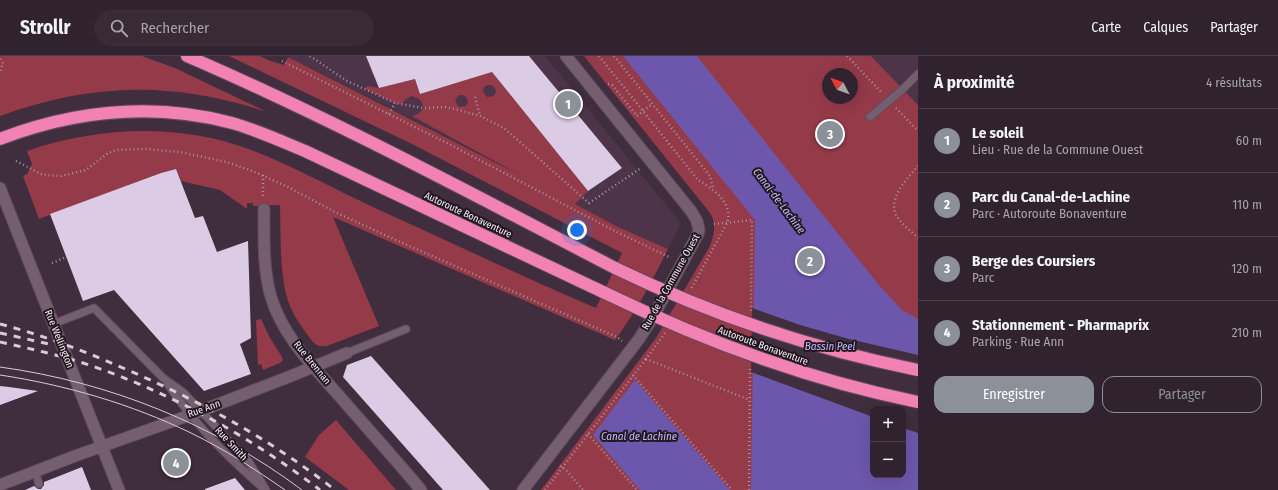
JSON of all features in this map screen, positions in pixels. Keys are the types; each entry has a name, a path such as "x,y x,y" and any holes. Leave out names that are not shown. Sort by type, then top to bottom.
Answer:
{"highway":[{"name":"Autoroute Bonaventure","path":"187,56 379,147 615,268 697,305 752,325 834,351 918,370"},
{"name":"Autoroute Bonaventure","path":"0,139 53,121 89,114 111,112 172,112 232,123 298,148 678,327 771,363 854,387 918,402"}],"street":[{"name":"Rue de la Commune Ouest","path":"523,490 644,331 697,238 699,230 697,221 691,211 566,56"},
{"name":"Rue Wellington","path":"0,188 119,490"},
{"name":"Rue Brennan","path":"264,205 267,272 271,296 283,325 300,352 421,490"},
{"name":"Rue Ann","path":"0,485 195,413 313,367 347,352"}],"lane":[{"path":"870,117 918,74"},
{"path":"53,324 94,308 163,378"},
{"name":"Rue Ann","path":"347,352 406,329"},
{"name":"Rue Smith","path":"163,378 184,392 195,413 250,462 265,490"},
{"name":"Rue Smith","path":"163,378 195,413 239,468 265,490"},
{"path":"35,471 39,484"}],"path":[{"path":"310,56 347,81 395,103 423,108 445,107 459,110 480,116 504,128 589,204 641,168"},
{"path":"599,56 698,180 713,189 728,209 729,214 727,223 689,292"},
{"path":"614,56 710,176 713,189"},
{"path":"847,56 885,97"},
{"path":"0,60 3,63 0,72"},
{"path":"282,61 506,173 611,229 671,258"},
{"path":"608,84 612,84 637,116 652,104"},
{"path":"475,97 480,116"},
{"path":"389,114 395,103"},
{"path":"893,105 918,131"},
{"path":"16,161 43,175 61,176 86,170 108,153 117,150 146,149 180,152 201,155 226,162 263,175 398,241 617,337 626,344"},
{"path":"918,166 898,193 894,204 896,214 899,219 918,238"},
{"path":"263,175 264,205"},
{"path":"714,224 752,220"},
{"path":"52,263 66,257"},
{"path":"545,490 666,331"},
{"path":"645,358 750,400"},
{"path":"633,375 732,490"},
{"path":"588,434 637,490"},
{"path":"561,467 584,490"}],"shaded area":[{"path":"0,56 142,56 175,68 264,111 229,101 196,94 131,90 99,92 67,97 34,105 0,116"},
{"path":"229,56 260,56 284,65 288,57 520,175 412,116 418,114 423,108 428,108 423,107 422,102 418,98 411,96 402,104 395,103 365,89 367,86 379,88 415,79 420,94 492,72 588,191 575,204 618,227 668,249 637,307 615,340 333,217 379,326 327,346 320,346 312,341 299,323 286,295 281,256 280,205 253,206 253,203 247,203 247,209 220,190 181,181 176,169 161,173 39,219 23,176 27,174 32,164 27,151 83,137 140,131 169,132 226,142 254,151 284,164 373,207 596,308 622,253 414,145","holes":["488,85 495,88 496,92 494,96 487,97 483,92 484,87","460,95 467,98 468,102 466,106 459,107 455,101"]},
{"path":"545,56 679,221 679,227 668,249 618,227 490,159 288,57"},
{"path":"584,56 871,56 918,105 918,490 541,490 656,338 710,246 714,233 714,221"},
{"path":"871,56 918,56 918,105"},
{"path":"261,319 283,360 280,363 263,370 261,364 258,365 256,320"},
{"path":"336,420 396,490 349,490 305,457 319,435"}],"water":[{"name":"Bassin Peel","path":"623,56 697,56 878,284 902,310 918,319 918,490 751,490 755,220"},
{"name":"Canal de Lachine","path":"635,380 730,490 640,490 593,435"}],"pier":[{"path":"752,308 800,325 849,339 918,355 918,433 906,429 906,406 870,406 870,416 751,372"}],"building":[{"path":"366,56 529,56 622,168 588,191 492,72 420,94 415,79 379,88"},
{"path":"176,169 195,218 203,216 217,252 248,241 251,338 240,344 251,374 204,391 114,290 83,301 50,214 161,173"},
{"path":"371,356 490,490 443,490 343,377 347,365"},
{"path":"0,386 9,387 38,391 0,405"},
{"path":"82,467 91,490 25,490 34,486 41,489 44,482"},
{"path":"235,478 245,490 205,490 205,489"}],"tram line":[{"path":"0,367 81,383 159,409 197,426 233,445 268,466 302,490"},
{"path":"0,375 74,390 145,413 191,433 215,446 251,467 285,490"}],"railway":[{"path":"0,324 77,349 179,393 259,437 310,471 335,490"},
{"path":"0,333 49,344"},
{"path":"0,342 80,362 112,373 175,400 235,433 293,470 320,490"}],"place":[{"name":"Le soleil","path":"568,104"},
{"name":"Berge des Coursiers","path":"830,134"},
{"name":"Parc du Canal-de-Lachine","path":"810,261"},
{"name":"Stationnement - Pharmaprix","path":"176,463"}],"water label":[{"name":"Canal-de-Lachine","path":"779,201"}]}
